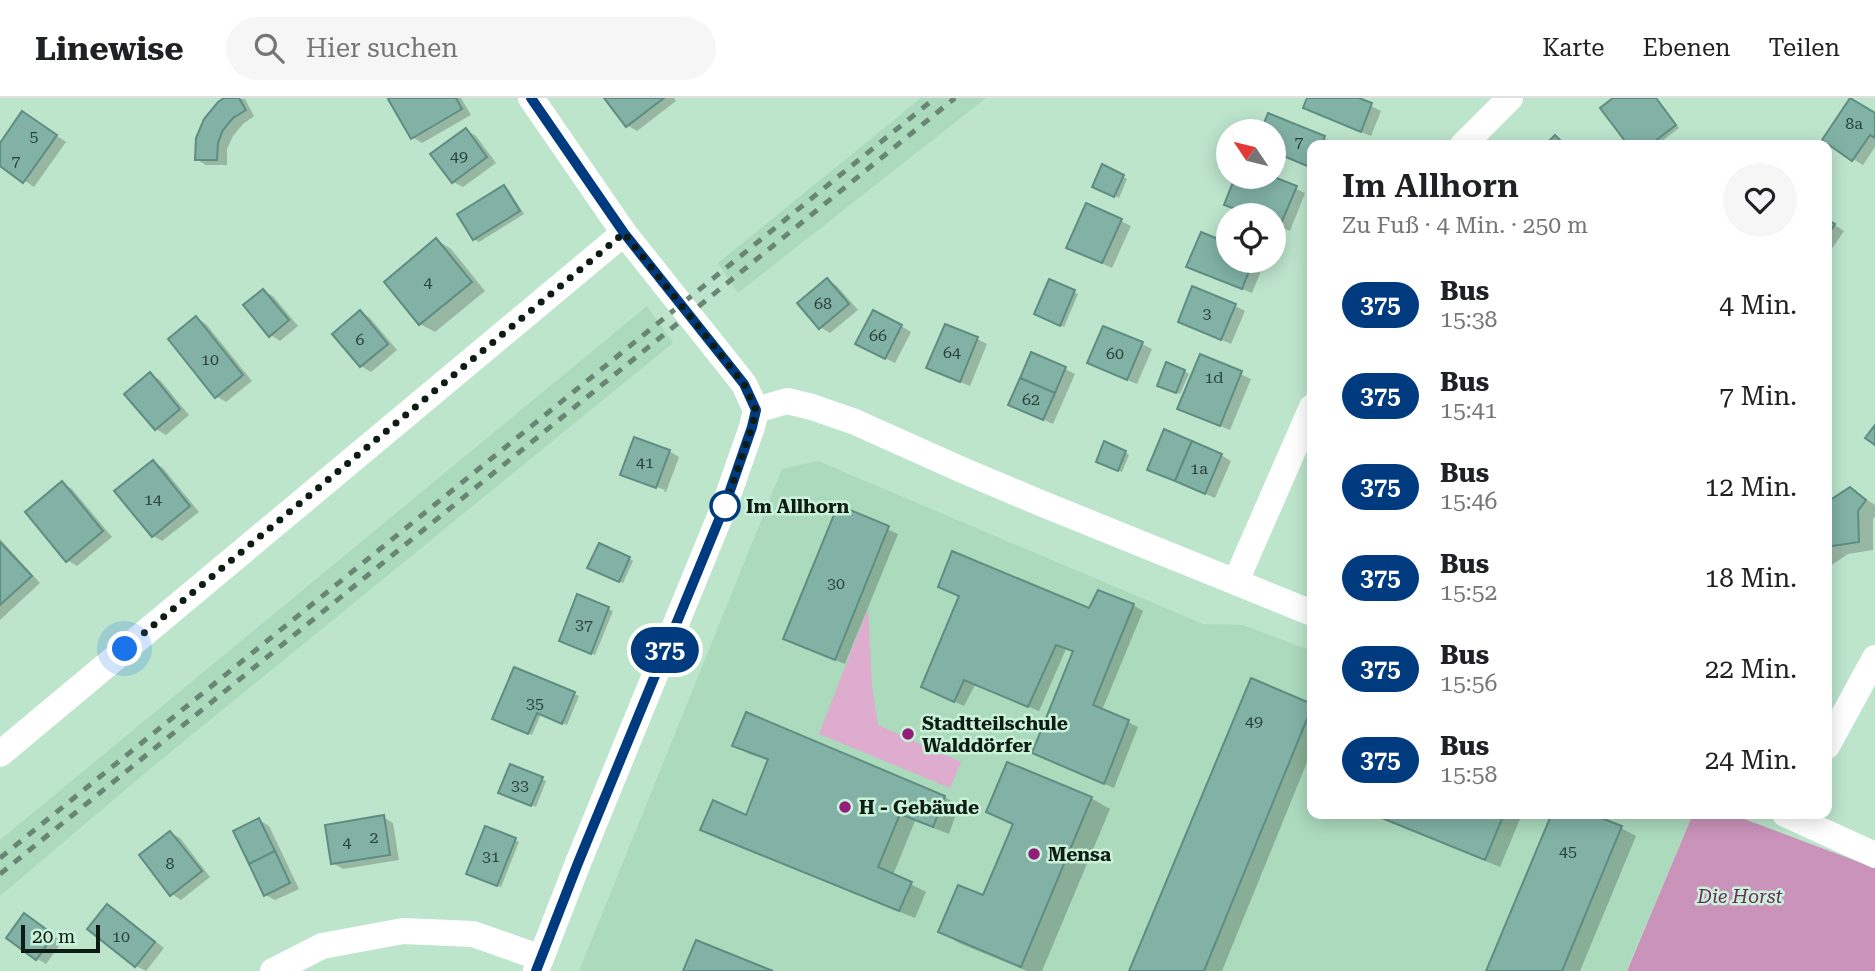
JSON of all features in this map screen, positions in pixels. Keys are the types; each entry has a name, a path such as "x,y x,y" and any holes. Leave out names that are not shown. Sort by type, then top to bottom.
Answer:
{"street":[{"path":"274,971 322,946 403,931 473,934 539,965 725,505 752,427 756,410 744,384 624,233 531,98"},
{"path":"1468,140 1510,98"},
{"path":"0,754 624,233"},
{"path":"756,410 787,401 855,422 960,470 1307,610"},
{"path":"1236,581 1307,418"},
{"path":"1832,737 1875,658"},
{"path":"1798,819 1875,855"}],"shaded area":[{"path":"921,98 986,98 738,293 718,263"},
{"path":"647,306 673,343 151,768 0,896 0,840"},
{"name":"Stadtteilschule Walddörfer","path":"818,461 1203,624 1243,625 1307,649 1307,819 1691,819 1626,971 579,971 782,469"},
{"path":"868,608 872,686 878,725 961,762 950,788 819,734"}],"green space":[{"name":"Die Horst","path":"1691,819 1744,819 1875,868 1875,971 1627,971"}],"building":[{"path":"224,98 239,98 246,110 233,118 223,130 218,143 217,160 195,160 196,138 204,119"},
{"path":"456,98 462,109 411,139 388,99"},
{"path":"604,98 664,98 626,127"},
{"path":"1307,98 1359,98 1372,103 1361,132 1303,108"},
{"path":"1613,98 1656,98 1676,125 1656,140 1624,140 1600,108"},
{"path":"1850,98 1875,113 1875,138 1870,135 1852,161 1832,147 1832,140 1822,140"},
{"path":"22,111 57,135 23,183 0,166 0,143"},
{"path":"1268,113 1283,119 1266,119"},
{"path":"1286,120 1325,136 1323,140 1307,140 1307,166 1286,157"},
{"path":"466,128 487,157 452,183 430,154"},
{"path":"1102,164 1124,175 1114,197 1092,187"},
{"path":"1286,182 1297,186 1286,212 1286,203 1225,203 1230,189 1286,189"},
{"path":"504,185 520,211 473,240 457,214"},
{"path":"1086,203 1122,219 1102,263 1066,248"},
{"path":"1201,232 1216,238 1216,273 1248,273 1242,289 1186,267"},
{"path":"436,238 472,282 419,325 384,282"},
{"path":"827,278 849,304 819,329 797,303"},
{"path":"1049,279 1075,290 1060,326 1034,314"},
{"path":"1192,286 1236,304 1221,340 1178,322"},
{"path":"263,289 289,320 269,337 243,305"},
{"path":"360,310 388,344 360,367 332,334"},
{"path":"873,310 902,325 885,359 855,344"},
{"path":"196,316 243,375 215,398 168,339"},
{"path":"945,324 978,337 960,382 926,368"},
{"path":"1103,326 1143,342 1127,380 1087,363"},
{"path":"1031,352 1066,367 1055,393 1020,378"},
{"path":"1200,354 1242,371 1220,426 1177,409"},
{"path":"1166,362 1185,370 1176,393 1157,386"},
{"path":"150,372 180,409 155,430 124,394"},
{"path":"1020,378 1055,393 1043,420 1008,405"},
{"path":"1875,425 1875,445 1865,438"},
{"path":"1164,429 1192,441 1175,481 1147,470"},
{"path":"634,437 670,450 656,488 620,475"},
{"path":"1104,441 1126,451 1118,471 1096,462"},
{"path":"1192,441 1222,454 1205,494 1175,481"},
{"path":"153,460 190,506 152,537 114,491"},
{"path":"62,481 103,531 66,562 25,512"},
{"path":"1850,487 1866,500 1858,511 1859,542 1832,546 1832,499"},
{"path":"838,505 889,526 835,660 783,639"},
{"path":"0,542 32,576 0,605"},
{"path":"599,543 630,557 619,582 587,568"},
{"path":"952,551 1089,608 1098,590 1134,604 1093,705 1129,720 1104,784 1032,753 1073,651 1056,645 1028,707 964,680 954,702 921,687 959,596 938,587"},
{"path":"577,594 609,607 591,654 559,641"},
{"path":"514,667 575,692 562,724 537,713 528,734 492,719"},
{"path":"1251,678 1307,702 1307,719 1204,971 1129,971"},
{"name":"H - Gebäude","path":"746,712 945,796 933,827 900,814 878,867 912,882 899,911 700,830 713,800 746,815 768,759 732,746"},
{"name":"Mensa","path":"1007,762 1092,797 1021,967 938,932 958,885 983,895 1013,824 986,812"},
{"path":"510,764 543,777 531,806 498,793"},
{"path":"384,815 390,855 331,864 325,825"},
{"path":"259,818 275,851 249,864 233,831"},
{"path":"1384,819 1502,819 1485,860"},
{"path":"1550,819 1604,819 1622,826 1562,971 1486,971"},
{"path":"485,826 516,838 497,886 466,874"},
{"path":"170,831 202,871 170,896 139,855"},
{"path":"275,851 290,883 264,896 249,864"},
{"path":"107,904 155,942 135,967 87,929"},
{"path":"24,913 54,935 36,960 6,938"},
{"path":"696,940 773,971 683,971"}],"railway":[{"path":"0,858 935,98"},
{"path":"0,874 955,98"}],"bus line":[{"name":"375","path":"531,98 624,233 744,384 756,410 725,505 536,971"}],"place":[{"name":"Im Allhorn","path":"725,506"},
{"name":"Stadtteilschule Walddörfer","path":"908,734"},
{"name":"H - Gebäude","path":"845,807"},
{"name":"Mensa","path":"1034,854"}],"route":[{"path":"125,649 624,233 744,384 756,410 725,506"}]}
